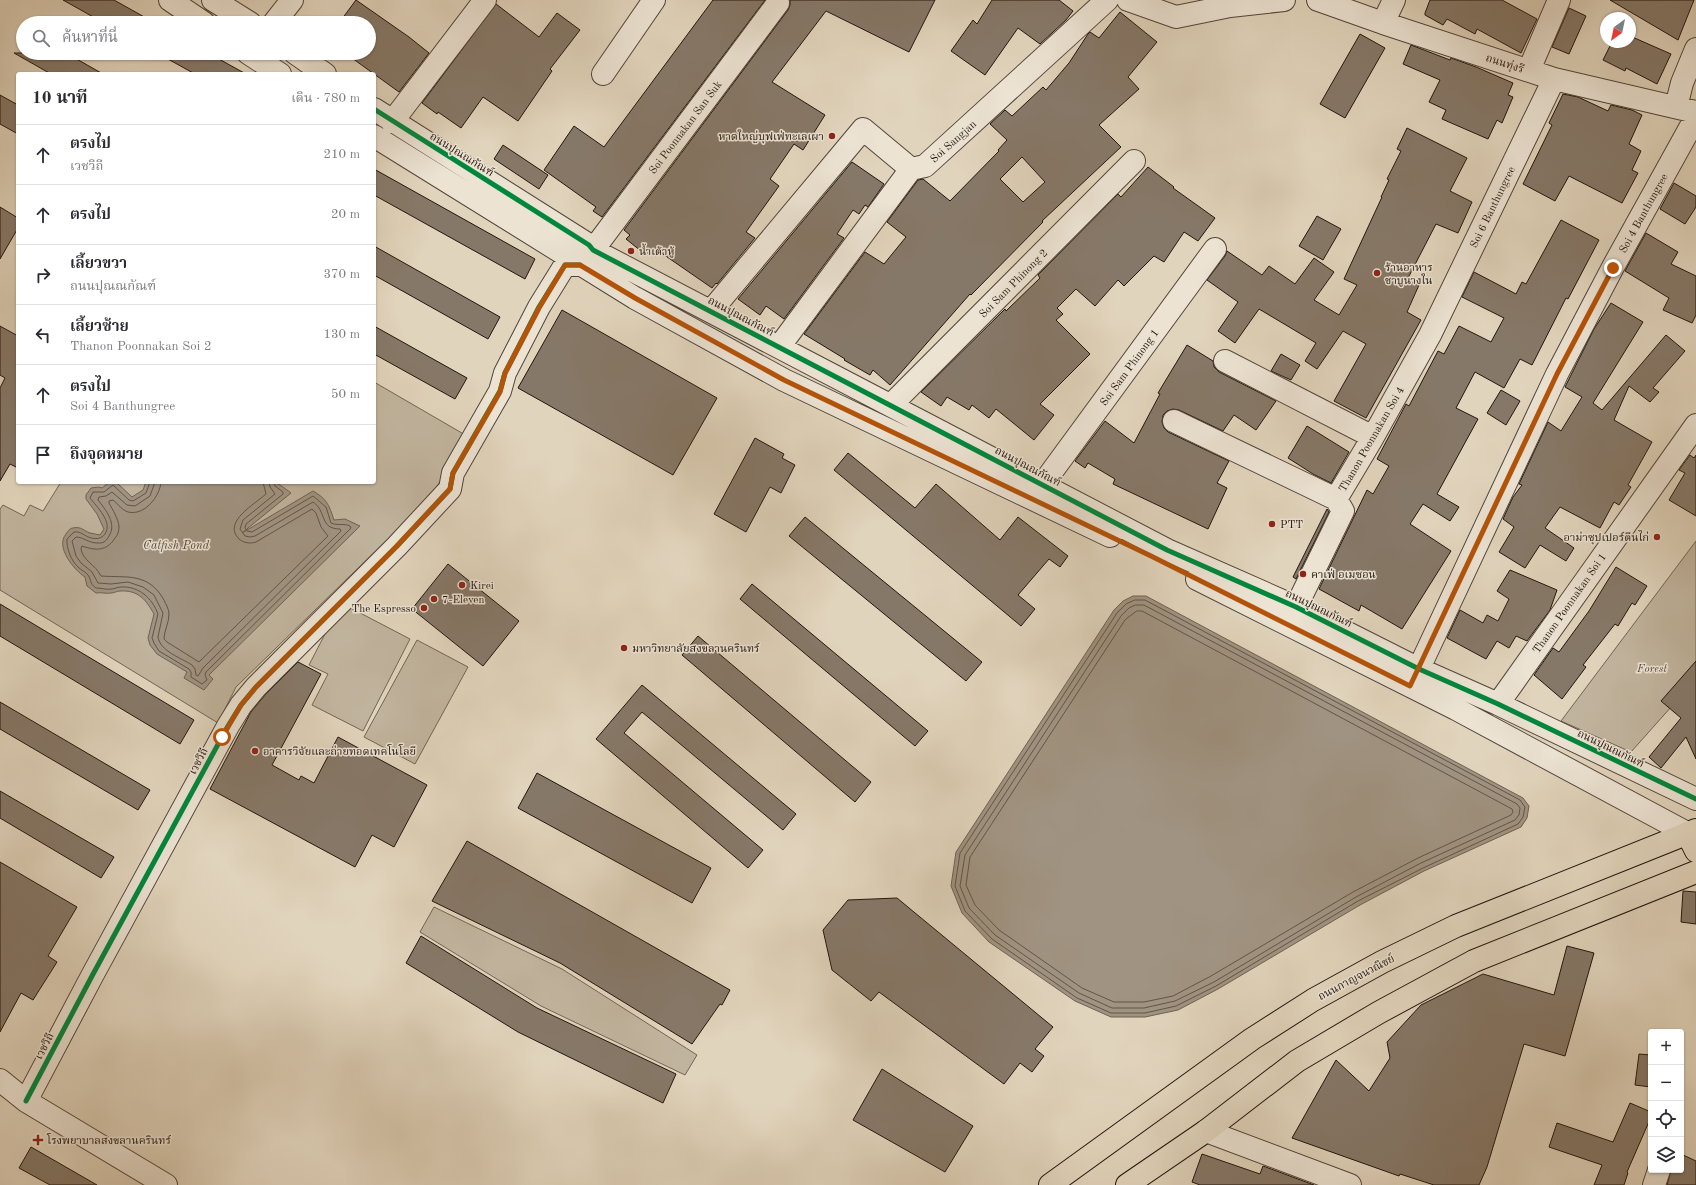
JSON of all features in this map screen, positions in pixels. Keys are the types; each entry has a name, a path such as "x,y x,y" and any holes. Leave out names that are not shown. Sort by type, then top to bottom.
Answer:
{"main road":[{"name":"ถนนกาญจนวณิชย์","path":"1050,1185 1252,1039 1313,1000 1382,962 1456,926 1693,838"},
{"path":"1128,1185 1206,1131 1297,1061 1378,1013 1474,962 1696,872"}],"street":[{"path":"170,0 194,16"},
{"path":"213,0 239,16"},
{"path":"279,16 292,0"},
{"path":"392,122 485,0"},
{"path":"603,74 654,0"},
{"name":"Soi Sangjan","path":"911,169 925,166 1107,0"},
{"path":"1128,0 1180,8 1230,6 1261,1 1284,0"},
{"name":"ถนนทุ่งรี","path":"1318,0 1554,79 1686,109"},
{"path":"1383,23 1394,0"},
{"path":"1529,70 1559,0"},
{"name":"Soi Poonnakan San Suk","path":"587,257 778,3"},
{"path":"1686,109 1682,83 1696,49"},
{"path":"260,60 277,72"},
{"path":"305,60 322,72"},
{"name":"Soi 6 Banthungree","path":"1430,335 1554,79"},
{"name":"ถนนปุณณกัณฑ์","path":"376,110 588,245 587,257"},
{"name":"Soi 4 Banthungree","path":"1414,677 1557,374 1696,117"},
{"path":"710,311 863,129 911,169 779,347"},
{"name":"ถนนปุณณกัณฑ์","path":"376,137 587,257 710,311 1167,550 1296,607 1693,838"},
{"name":"Soi Sam Phinong 2","path":"891,405 1134,161"},
{"name":"Soi Sam Phinong 1","path":"1042,485 1215,249"},
{"name":"ถนนปุณณกัณฑ์","path":"587,257 635,298 784,380 1151,556 1414,677 1498,704 1696,799"},
{"name":"เวชวิถี","path":"26,1101 92,976 228,726 241,705 256,687 397,546 450,489 453,473 500,392 505,373 539,308 565,265 587,257"},
{"name":"Thanon Poonnakan Soi 4","path":"1296,607 1344,511 1336,499 1373,437 1430,335"},
{"path":"1224,361 1373,437"},
{"path":"1174,420 1336,499"},
{"name":"Thanon Poonnakan Soi 1","path":"1498,704 1696,425"},
{"path":"0,1080 26,1101 166,1185"},
{"path":"1206,1131 1350,1185"},
{"path":"1654,1185 1659,1173"}],"green space":[{"path":"376,383 467,436 430,498 236,687 218,723 0,590 0,509 3,505 24,516 30,505 43,511 60,484 376,484"},
{"name":"Forest","path":"1696,541 1696,679 1631,752 1561,721"},
{"path":"341,603 410,639 363,731 312,705 328,674 309,665"},
{"path":"417,640 468,667 415,764 364,737"},
{"path":"434,907 562,969 697,1055 685,1075 541,1006 420,932"}],"water":[{"name":"Catfish Pond","path":"107,484 118,484 132,497 143,490 145,484 279,484 291,493 242,533 313,491 327,503 334,520 345,519 360,526 209,675 213,679 204,690 184,678 187,672 157,654 150,645 148,638 154,614 145,600 137,594 127,591 96,593 87,586 85,577 71,564 67,558 64,551 63,539 71,529 78,528 100,535 104,529 97,514 86,499 86,495 91,488 102,488"},
{"path":"1133,596 1146,596 1523,798 1529,806 1527,818 1521,827 1424,871 1360,905 1218,989 1178,1010 1145,1017 1111,1017 1075,1001 989,942 962,913 951,886 956,852 1114,610 1123,601"}],"building":[{"path":"63,0 114,0 143,16 92,16"},
{"path":"356,0 429,53 399,92 376,75 376,72 371,72 355,60 376,60 376,16 344,16"},
{"path":"713,0 765,0 602,217 593,211 596,207 544,170 574,126 604,147"},
{"path":"790,0 935,0 909,52 826,11 772,82 825,115 803,150 794,144 770,179 779,186 746,232 755,238 712,288 660,252 656,256 649,251 646,255 626,239 630,235 624,230 788,10"},
{"path":"992,0 1059,0 1073,11 1066,20 1040,44 1018,28 985,75 951,51 973,20 977,24"},
{"path":"1430,0 1502,0 1537,19 1521,53 1477,29 1475,34 1447,19 1443,25 1425,15"},
{"path":"1610,0 1694,0 1678,40 1636,15 1636,12 1630,12"},
{"path":"496,4 539,37 557,13 580,30 550,69 552,71 518,121 483,97 461,128 422,103"},
{"path":"1569,8 1586,16 1569,54 1552,47"},
{"path":"1120,12 1157,42 1128,77 1139,89 1099,125 1121,147 1042,221 1043,222 971,295 970,294 890,385 873,370 870,375 804,334 865,252 884,264 906,237 887,222 918,180 923,179 950,201 999,151 998,150 1007,140 990,124 1005,110 1012,116 1043,87 1046,90 1069,63 1090,32 1099,38","holes":["1022,157 1045,182 1023,202 1000,179"]},
{"path":"1360,34 1385,48 1345,118 1320,104"},
{"path":"1636,39 1671,54 1657,84 1626,68 1625,71 1603,60 1609,48 1636,48"},
{"path":"1411,45 1450,60 1451,58 1476,67 1513,83 1508,95 1513,97 1502,123 1497,120 1488,139 1442,119 1446,110 1429,102 1440,80 1403,64"},
{"path":"26,60 78,60 99,72 47,72"},
{"path":"170,60 221,60 242,72 191,72"},
{"path":"1563,94 1578,97 1608,111 1611,105 1632,110 1642,115 1629,144 1641,151 1632,170 1638,173 1622,203 1569,176 1555,201 1523,184 1552,125 1549,123"},
{"path":"0,95 16,104 16,133 0,124"},
{"path":"1407,128 1467,158 1450,191 1472,202 1458,233 1436,224 1407,280 1419,285 1407,312 1421,320 1366,418 1334,401 1366,344 1343,331 1317,369 1305,361 1316,343 1259,309 1235,343 1218,331 1238,302 1207,280 1227,251 1262,275 1269,266 1295,284 1314,258 1334,272 1314,300 1339,315 1357,285 1344,279 1382,197 1389,180 1387,179 1401,151 1397,149"},
{"path":"503,145 548,175 539,189 494,159"},
{"path":"852,162 884,184 868,207 865,205 859,214 853,210 837,234 844,238 784,319 766,306 760,315 738,299"},
{"path":"1148,167 1174,187 1173,188 1215,218 1198,241 1184,232 1164,262 1154,256 1124,286 1118,280 1095,306 1076,289 1057,308 1063,314 1056,320 1090,354 1040,404 1054,415 1034,440 996,409 989,418 972,405 969,410 947,397 941,406 921,392 1005,309 1006,311 1040,278 1038,275 1118,194 1121,197"},
{"path":"376,170 535,259 525,279 376,196"},
{"path":"1674,183 1696,196 1696,207 1685,224 1660,209"},
{"path":"0,207 16,217 16,231 0,259"},
{"path":"1317,216 1341,229 1323,260 1299,246"},
{"path":"1561,220 1599,240 1568,299 1566,298 1532,365 1520,359 1504,388 1475,372 1456,408 1478,419 1437,494 1459,507 1450,521 1423,504 1410,524 1451,551 1402,629 1361,605 1359,611 1319,589 1367,490 1373,494 1389,466 1377,459 1406,404 1409,406 1438,351 1444,354 1459,326 1491,342 1504,318 1462,297 1474,272 1516,294 1522,282 1526,284"},
{"path":"1646,233 1678,252 1671,264 1696,276 1696,315 1692,323 1663,310 1669,298 1625,271"},
{"path":"376,247 500,317 488,339 376,276"},
{"path":"1611,303 1643,322 1593,403 1602,410 1666,335 1685,351 1653,388 1659,392 1650,402 1629,386 1614,420 1652,442 1628,485 1631,487 1619,505 1614,502 1600,528 1560,507 1545,528 1574,548 1566,561 1540,545 1525,568 1499,552 1514,527 1503,519 1513,497 1522,485 1519,484 1548,422 1561,431 1582,397 1565,387 1594,329"},
{"path":"562,310 717,398 673,475 518,388"},
{"path":"0,326 16,335 16,467 10,464 0,481 0,388 5,378 0,375"},
{"path":"376,327 467,378 455,399 376,355"},
{"path":"1187,345 1213,361 1214,367 1219,372 1276,401 1256,430 1234,415 1223,431 1179,410 1173,409 1167,411 1163,415 1162,422 1164,428 1168,432 1229,461 1217,483 1227,488 1208,529 1113,484 1115,479 1088,463 1085,468 1075,461 1105,421 1134,443 1160,394 1158,393"},
{"path":"1281,354 1300,365 1291,380 1271,371"},
{"path":"1501,390 1520,401 1506,425 1487,413"},
{"path":"1307,426 1349,452 1331,483 1313,474 1288,458"},
{"path":"755,438 784,454 782,458 795,465 781,493 770,487 746,532 714,514"},
{"path":"848,453 915,508 936,484 1000,540 1018,517 1068,556 1060,567 1049,559 1018,595 1035,609 1021,626 834,470"},
{"path":"1690,455 1694,458 1696,455 1696,516 1669,500 1685,473 1679,470"},
{"path":"1327,509 1329,512 1296,579 1293,577"},
{"path":"805,517 982,662 966,681 789,536"},
{"path":"448,564 519,621 483,666 412,609"},
{"path":"1616,567 1647,586 1635,605 1632,603 1618,626 1615,624 1583,665 1586,667 1562,699 1534,675 1553,648 1559,652 1589,611"},
{"path":"1510,570 1557,590 1550,610 1527,641 1516,636 1509,648 1497,641 1486,659 1447,638 1460,610 1483,623 1487,615 1498,621 1509,599 1497,591"},
{"path":"752,584 928,731 915,746 740,599"},
{"path":"0,604 194,720 180,744 0,636"},
{"path":"698,636 871,782 855,802 682,655"},
{"path":"1696,661 1696,759 1686,737 1661,768 1649,757 1681,718 1661,701"},
{"name":"อาคารวิจัยและถ่ายทอดเทคโนโลยี","path":"298,662 321,674 272,765 299,780 301,776 314,783 338,737 427,785 394,847 372,835 355,867 210,789 251,712 265,695"},
{"path":"642,685 796,814 783,830 642,712 624,733 763,850 748,868 596,739"},
{"path":"0,702 150,790 138,810 0,729"},
{"path":"537,773 711,868 692,903 518,808"},
{"path":"0,791 114,857 101,878 0,818"},
{"path":"467,841 730,990 722,1005 720,1004 692,1044 560,963 432,901"},
{"path":"0,862 77,907 48,956 57,962 33,1000 21,993 0,1032"},
{"path":"1683,891 1696,892 1696,924 1681,922"},
{"path":"897,898 1053,1027 1035,1049 1044,1056 1032,1072 1020,1063 1004,1084 879,992 871,1001 832,970 823,930 848,900"},
{"path":"421,936 537,1008 676,1074 663,1103 518,1032 406,963"},
{"path":"1567,946 1594,953 1565,1056 1524,1044 1487,1167 1479,1185 1434,1185 1400,1174 1399,1176 1292,1138 1336,1060 1369,1091 1390,1058 1387,1042 1421,1005 1483,974 1554,995"},
{"path":"1639,1054 1648,1055 1648,1087 1635,1085"},
{"path":"882,1069 973,1126 945,1172 853,1120"},
{"path":"1630,1103 1648,1111 1648,1124 1627,1172 1624,1185 1594,1185 1602,1165 1549,1147 1557,1123 1613,1142"},
{"path":"31,1147 97,1185 50,1185 19,1168"},
{"path":"1202,1154 1260,1174 1263,1166 1314,1185 1200,1185 1192,1182"},
{"path":"1684,1155 1696,1161 1696,1185 1667,1185 1670,1173 1684,1173"}],"cycle path":[{"path":"376,110 589,245 593,250 1167,550 1296,607 1419,669 1498,704 1696,799"},
{"path":"26,1101 92,976 228,726 241,705 256,687 397,546 450,489 453,473 500,391 505,373 539,307 565,265 580,265"}],"place":[{"name":"หาดใหญ่บุฟเฟ่ทะเลเผา","path":"832,136"},
{"name":"น้ำเต้าหู้","path":"631,251"},
{"name":"ร้านอาหาร ชาบูนางใน","path":"1377,273"},
{"name":"PTT","path":"1272,524"},
{"name":"อาม่าซุปเปอร์ตีนไก่","path":"1657,537"},
{"name":"คาเฟ่ อเมซอน","path":"1303,574"},
{"name":"Kirei","path":"462,585"},
{"name":"7-Eleven","path":"434,599"},
{"name":"The Espresso","path":"424,608"},
{"name":"มหาวิทยาลัยสงขลานครินทร์","path":"624,648"},
{"name":"อาคารวิจัยและถ่ายทอดเทคโนโลยี","path":"255,751"},
{"name":"โรงพยาบาลสงขลานครินทร์","path":"38,1140"}],"route":[{"path":"222,737 241,705 256,687 397,546 450,489 453,473 500,392 505,373 539,308 565,265 580,265 635,298 784,380 852,414 1151,556 1410,686 1557,374 1613,268"}]}
